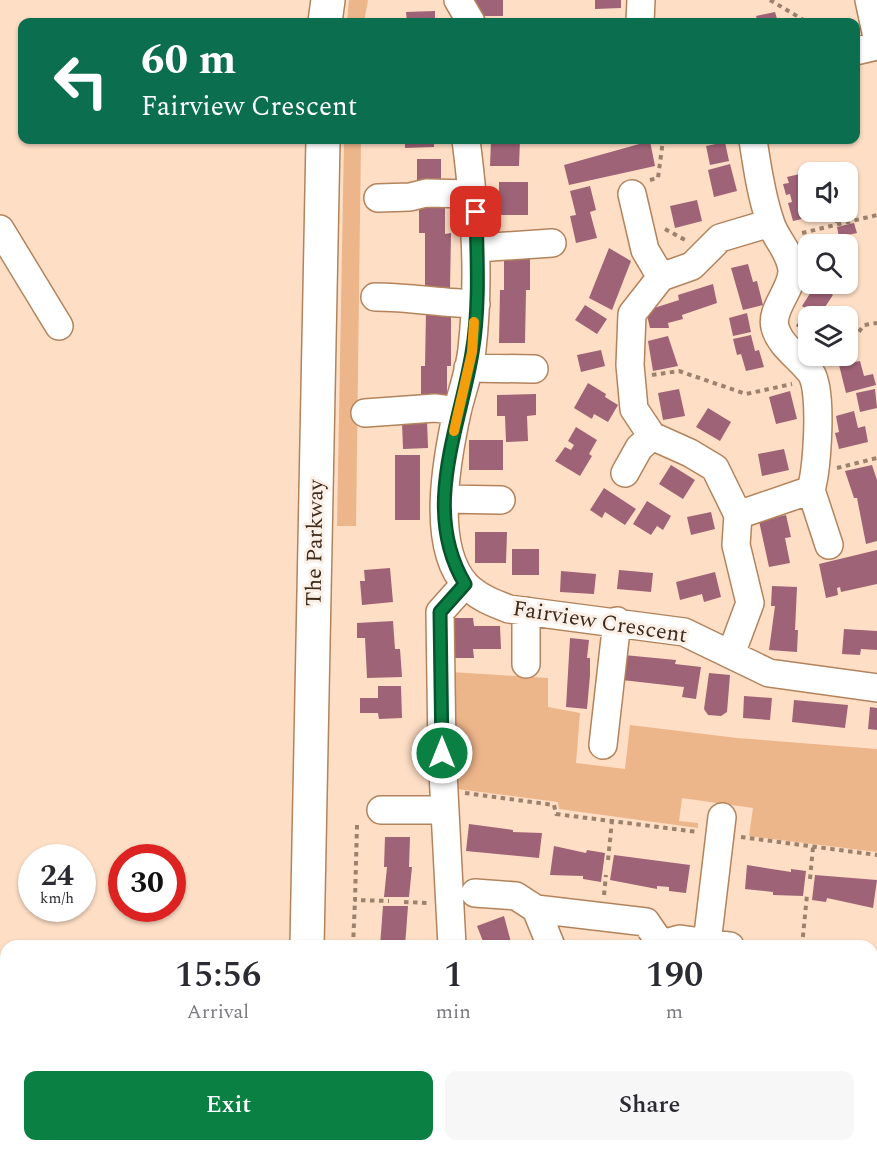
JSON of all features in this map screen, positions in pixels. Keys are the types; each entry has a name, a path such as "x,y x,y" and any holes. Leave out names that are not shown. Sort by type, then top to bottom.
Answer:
{"main road":[{"name":"The Parkway","path":"307,940 323,144"}],"street":[{"path":"458,0 469,18"},
{"path":"640,18 641,0"},
{"path":"869,0 877,37"},
{"path":"860,50 877,46"},
{"name":"Fairview Crescent","path":"467,144 477,248 476,304 468,368 457,411 444,488 447,537 452,562 465,584 486,601 526,611 617,621 684,632 769,673 877,688"},
{"path":"754,144 775,230 790,258 792,274 774,323 778,336 813,378 819,398 813,482 829,545"},
{"path":"647,187 645,250 660,278"},
{"path":"378,198 410,198 426,193 473,194"},
{"path":"731,654 750,603 736,544 738,515 715,468 690,453 652,436 634,409 631,374 632,314 660,278 692,266 720,238 753,226 775,230"},
{"path":"0,229 59,326"},
{"path":"477,248 552,243"},
{"path":"375,297 412,297 429,302 476,304"},
{"path":"468,368 534,369"},
{"path":"365,412 411,412 435,408 457,411"},
{"path":"625,473 639,448 652,436"},
{"path":"738,515 813,482"},
{"path":"445,499 501,500"},
{"path":"452,940 442,753 440,612 465,584"},
{"path":"526,611 526,664"},
{"path":"603,746 617,621"},
{"path":"381,810 445,800"},
{"path":"717,828 719,940"},
{"path":"475,893 516,896 536,909 646,922 655,940"},
{"path":"536,909 549,940"}],"path":[{"path":"770,0 800,18"},
{"path":"647,187 658,178 662,144"},
{"path":"775,230 877,215"},
{"path":"663,220 666,231 706,250"},
{"path":"858,333 864,325 877,323"},
{"path":"631,374 653,375 679,371 746,394 813,378"},
{"path":"813,482 877,458"},
{"path":"445,800 554,806 556,814 612,821 717,828 813,847 877,855"},
{"path":"608,860 612,821"},
{"path":"353,940 357,825"},
{"path":"810,879 813,847"},
{"path":"803,940 807,895"},
{"path":"355,900 389,901"}],"shaded area":[{"path":"349,0 368,0 365,18 347,18"},
{"path":"344,144 361,144 356,526 337,526"},
{"path":"451,672 548,678 548,707 580,713 576,763 625,769 630,725 737,738 877,749 877,852 749,836 753,808 682,798 679,821 698,823 698,828 559,809 558,802 457,789"}],"building":[{"path":"475,0 503,0 503,16 475,16"},
{"path":"595,0 621,0 621,8 595,9"},
{"path":"435,11 435,18 407,18 406,12"},
{"path":"775,12 777,18 757,18 756,16"},
{"path":"405,144 434,144 434,147 405,148"},
{"path":"491,144 520,144 519,166 490,166"},
{"path":"639,144 651,144 655,166 569,185 564,165"},
{"path":"725,144 729,161 710,165 706,146"},
{"path":"417,159 441,159 441,182 417,182"},
{"path":"730,164 737,191 714,197 708,170"},
{"path":"798,174 798,220 793,221 788,203 792,202 790,194 786,195 783,184 789,183 787,177"},
{"path":"499,182 528,182 528,215 499,215"},
{"path":"590,186 596,210 590,212 597,238 576,243 570,216 576,215 570,191"},
{"path":"697,200 702,221 675,228 670,206"},
{"path":"419,202 445,203 445,234 451,233 450,289 425,288 425,233 419,233"},
{"path":"854,223 857,233 838,234 837,227"},
{"path":"609,248 631,261 612,310 589,298"},
{"path":"504,256 530,257 530,290 526,290 525,343 499,343 500,290 504,290"},
{"path":"748,264 753,282 757,281 763,305 743,310 731,268"},
{"path":"713,284 717,303 682,315 683,319 668,323 669,328 650,328 647,315 651,309 679,300 678,295"},
{"path":"810,294 833,295 826,306 802,306"},
{"path":"585,305 607,319 597,334 575,320"},
{"path":"426,312 451,312 451,366 447,366 447,399 421,399 421,366 425,366"},
{"path":"747,313 751,332 733,336 729,318"},
{"path":"751,335 755,351 759,350 764,367 746,371 741,354 737,355 733,339"},
{"path":"668,336 678,366 653,371 648,341"},
{"path":"601,350 605,366 581,372 577,355"},
{"path":"860,361 864,376 873,374 876,385 846,393 839,366 858,366"},
{"path":"588,383 618,405 608,422 594,414 592,419 574,408"},
{"path":"679,389 685,416 663,420 658,393"},
{"path":"875,389 877,408 860,412 856,393"},
{"path":"790,391 797,419 776,424 769,397"},
{"path":"536,394 536,415 527,416 528,441 506,442 505,416 497,416 497,395"},
{"path":"708,408 731,422 720,441 696,427"},
{"path":"854,411 858,428 865,426 868,442 839,449 835,433 839,432 836,416"},
{"path":"427,421 428,448 403,449 402,422"},
{"path":"576,427 597,440 589,454 592,456 580,476 555,461 565,447 571,450 574,445 568,441"},
{"path":"469,440 503,440 503,470 469,470"},
{"path":"784,449 789,470 762,476 758,454"},
{"path":"395,455 420,455 420,520 395,520"},
{"path":"671,465 695,480 683,499 659,484"},
{"path":"872,465 877,480 877,541 866,544 857,498 854,498 845,471"},
{"path":"604,488 636,509 625,525 605,512 602,518 590,510"},
{"path":"647,501 671,516 663,530 657,526 651,535 633,524"},
{"path":"711,512 715,529 691,535 687,517"},
{"path":"786,515 791,537 785,538 790,563 769,567 759,521"},
{"path":"475,532 507,532 506,563 475,563"},
{"path":"512,549 539,549 539,575 512,575"},
{"path":"877,550 877,584 841,592 840,587 837,588 838,595 826,598 819,564"},
{"path":"390,568 393,602 362,605 360,581 365,581 364,570"},
{"path":"619,570 653,573 651,592 617,589"},
{"path":"561,571 596,574 594,594 560,592"},
{"path":"715,572 721,597 704,602 702,594 680,600 676,582"},
{"path":"772,586 797,587 795,630 798,630 797,652 769,650 775,606 771,606"},
{"path":"452,618 473,618 474,626 500,626 501,649 473,649 474,658 453,658"},
{"path":"393,621 395,649 400,649 402,677 367,678 365,638 357,638 357,623"},
{"path":"844,629 877,631 877,650 861,649 860,655 842,654"},
{"path":"570,638 589,640 587,658 590,658 590,675 587,709 566,707"},
{"path":"624,655 676,660 675,664 701,667 696,699 682,697 684,687 622,680"},
{"path":"709,673 730,675 727,712 721,716 708,715 704,709"},
{"path":"378,686 401,686 402,718 379,719 378,713 360,713 360,698 378,698"},
{"path":"744,696 772,698 770,720 743,718"},
{"path":"794,700 848,705 845,728 792,722"},
{"path":"870,707 877,708 877,730 868,729"},
{"path":"469,824 513,830 513,832 542,833 539,858 466,851"},
{"path":"385,837 410,837 409,867 412,867 409,897 384,897 387,867 384,867"},
{"path":"554,846 586,853 587,850 605,853 601,882 583,879 583,876 550,875"},
{"path":"614,855 690,865 686,893 669,891 669,887 657,886 657,889 610,880"},
{"path":"747,865 791,872 791,869 806,871 803,896 773,895 773,892 745,889"},
{"path":"815,875 877,880 873,908 827,898 826,902 812,900"},
{"path":"383,906 408,906 405,940 380,940"},
{"path":"504,916 510,940 482,940 477,926"}],"slow traffic":[{"path":"454,431 472,352 474,322"}],"route":[{"path":"442,753 440,612 465,584 452,562 447,537 444,488 457,411 472,352 478,266 476,212"}]}
